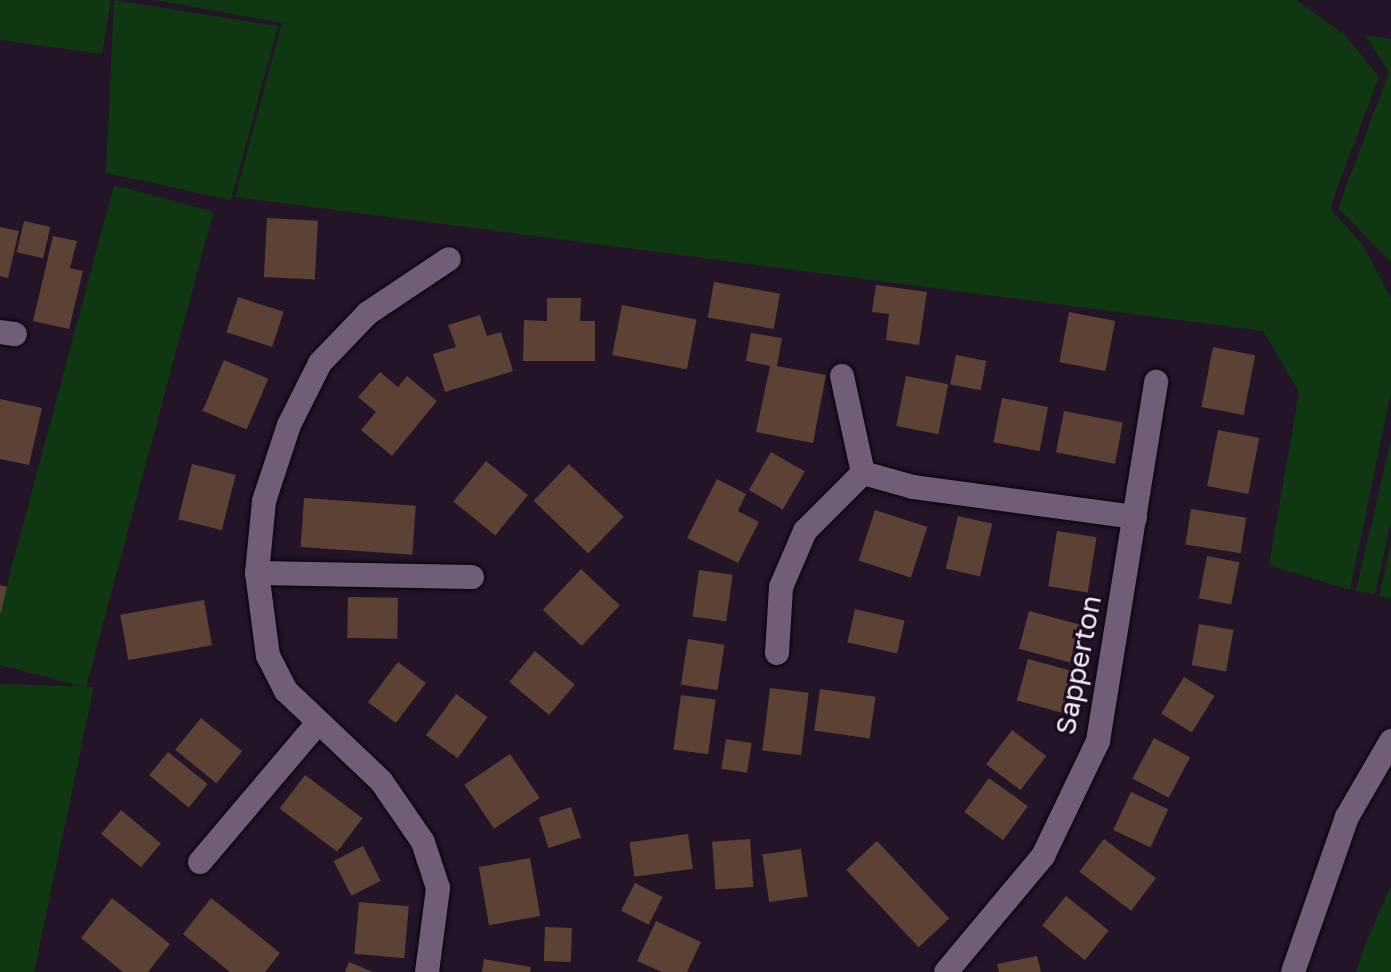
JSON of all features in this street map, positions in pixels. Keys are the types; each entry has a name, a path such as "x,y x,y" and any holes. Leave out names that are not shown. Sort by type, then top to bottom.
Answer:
{"street":[{"path":"427,972 438,888 423,842 381,781 316,725 286,691 268,656 257,573 264,501 289,425 320,363 368,313 449,259"},
{"path":"842,376 863,473"},
{"name":"Sapperton","path":"946,972 1043,856 1098,741 1156,382"},
{"path":"863,473 913,487 1135,517"},
{"path":"777,653 781,587 805,531 863,473"},
{"path":"257,573 472,577"},
{"path":"200,862 316,725"},
{"path":"1293,972 1347,817 1391,741"}],"green space":[{"path":"0,0 111,0 102,54 0,40"},
{"path":"114,0 278,26 231,200 106,173"},
{"path":"155,0 1296,0 1345,35 1379,77 1330,208 1362,244 1391,298 1391,392 1350,590 1269,565 1299,392 1263,331 235,197 282,23"},
{"path":"1365,35 1391,39 1391,262 1338,208 1389,72"},
{"path":"114,185 213,212 86,688 0,665 0,610"},
{"path":"1391,439 1391,521 1375,594 1356,591"},
{"path":"1391,545 1391,599 1379,596"},
{"path":"0,684 94,687 34,972 0,972"},
{"path":"1391,886 1391,972 1356,972 1367,940"}],"building":[{"path":"267,218 318,221 315,280 264,277"},
{"path":"24,221 50,227 43,258 17,252"},
{"path":"0,227 19,231 8,278 0,276"},
{"path":"53,236 77,241 70,268 83,271 69,329 33,321"},
{"path":"714,282 780,294 774,329 708,317"},
{"path":"876,285 927,292 919,345 886,340 889,314 872,312"},
{"path":"238,297 284,312 272,347 227,332"},
{"path":"547,298 581,298 580,321 595,321 595,361 523,361 524,320 547,321"},
{"path":"622,305 697,320 687,370 612,355"},
{"path":"1069,312 1115,321 1105,371 1059,362"},
{"path":"480,315 487,336 501,332 513,371 445,392 433,354 456,347 448,325"},
{"path":"751,333 782,338 777,366 826,375 813,443 756,432 770,366 746,361"},
{"path":"1213,347 1255,355 1244,415 1201,407"},
{"path":"956,355 986,361 981,390 950,384"},
{"path":"224,360 268,379 247,429 203,411"},
{"path":"380,372 398,387 407,376 437,401 392,456 361,430 376,412 358,397"},
{"path":"906,376 948,384 938,434 896,426"},
{"path":"1002,398 1048,407 1040,451 993,442"},
{"path":"0,399 42,408 29,465 0,459"},
{"path":"1064,411 1123,422 1115,464 1056,452"},
{"path":"1218,430 1259,438 1248,494 1207,486"},
{"path":"771,452 805,472 783,510 749,490"},
{"path":"486,461 528,495 495,535 453,501"},
{"path":"192,464 236,475 222,530 178,519"},
{"path":"569,464 624,517 588,553 534,501"},
{"path":"717,479 746,494 738,511 759,522 738,563 687,538"},
{"path":"304,498 416,506 412,555 301,547"},
{"path":"1191,509 1246,518 1241,553 1185,545"},
{"path":"875,510 927,527 911,577 859,560"},
{"path":"958,516 992,524 980,576 946,569"},
{"path":"1057,531 1097,537 1088,593 1048,586"},
{"path":"1207,556 1239,562 1231,605 1199,598"},
{"path":"581,569 620,605 582,646 543,610"},
{"path":"699,570 733,575 726,621 692,617"},
{"path":"0,585 7,587 1,612 0,612"},
{"path":"348,597 398,598 397,639 347,638"},
{"path":"204,600 212,645 128,660 120,615"},
{"path":"855,609 905,620 897,654 847,642"},
{"path":"1029,611 1080,625 1070,662 1019,649"},
{"path":"1199,624 1233,630 1226,671 1192,665"},
{"path":"688,639 725,645 717,690 681,684"},
{"path":"535,651 575,684 549,715 509,682"},
{"path":"1028,659 1075,672 1064,713 1017,701"},
{"path":"398,662 426,683 396,723 368,702"},
{"path":"1184,677 1215,696 1192,733 1161,713"},
{"path":"770,688 809,693 801,755 762,751"},
{"path":"820,689 875,697 870,738 814,731"},
{"path":"456,694 488,717 458,758 426,735"},
{"path":"681,695 716,700 708,754 673,749"},
{"path":"201,718 242,751 216,783 175,750"},
{"path":"1012,730 1046,756 1020,790 986,764"},
{"path":"1154,738 1190,757 1169,798 1132,779"},
{"path":"726,739 752,743 747,773 721,769"},
{"path":"168,752 208,784 189,807 149,775"},
{"path":"510,754 540,798 494,829 464,785"},
{"path":"305,775 363,818 337,852 280,809"},
{"path":"989,778 1028,806 1003,840 964,812"},
{"path":"1131,792 1168,809 1150,847 1113,830"},
{"path":"571,807 581,837 549,848 539,818"},
{"path":"121,810 161,843 141,867 101,834"},
{"path":"688,834 693,869 634,877 630,842"},
{"path":"750,839 753,887 715,890 712,842"},
{"path":"1104,839 1156,878 1131,911 1079,872"},
{"path":"877,841 949,919 919,947 846,870"},
{"path":"363,846 381,881 351,896 334,861"},
{"path":"801,849 808,897 769,902 762,854"},
{"path":"530,858 540,916 489,925 479,867"},
{"path":"635,883 663,897 649,925 621,911"},
{"path":"1066,896 1109,931 1085,960 1042,926"},
{"path":"112,898 170,944 148,972 123,972 81,938"},
{"path":"211,898 280,953 265,972 230,972 183,934"},
{"path":"359,902 409,906 404,958 354,954"},
{"path":"656,921 701,942 687,972 662,972 637,961"},
{"path":"545,927 572,928 571,962 544,961"},
{"path":"1037,956 1041,972 999,972 997,964"},
{"path":"484,959 531,967 530,972 482,972"},
{"path":"349,962 373,972 345,972"}]}
